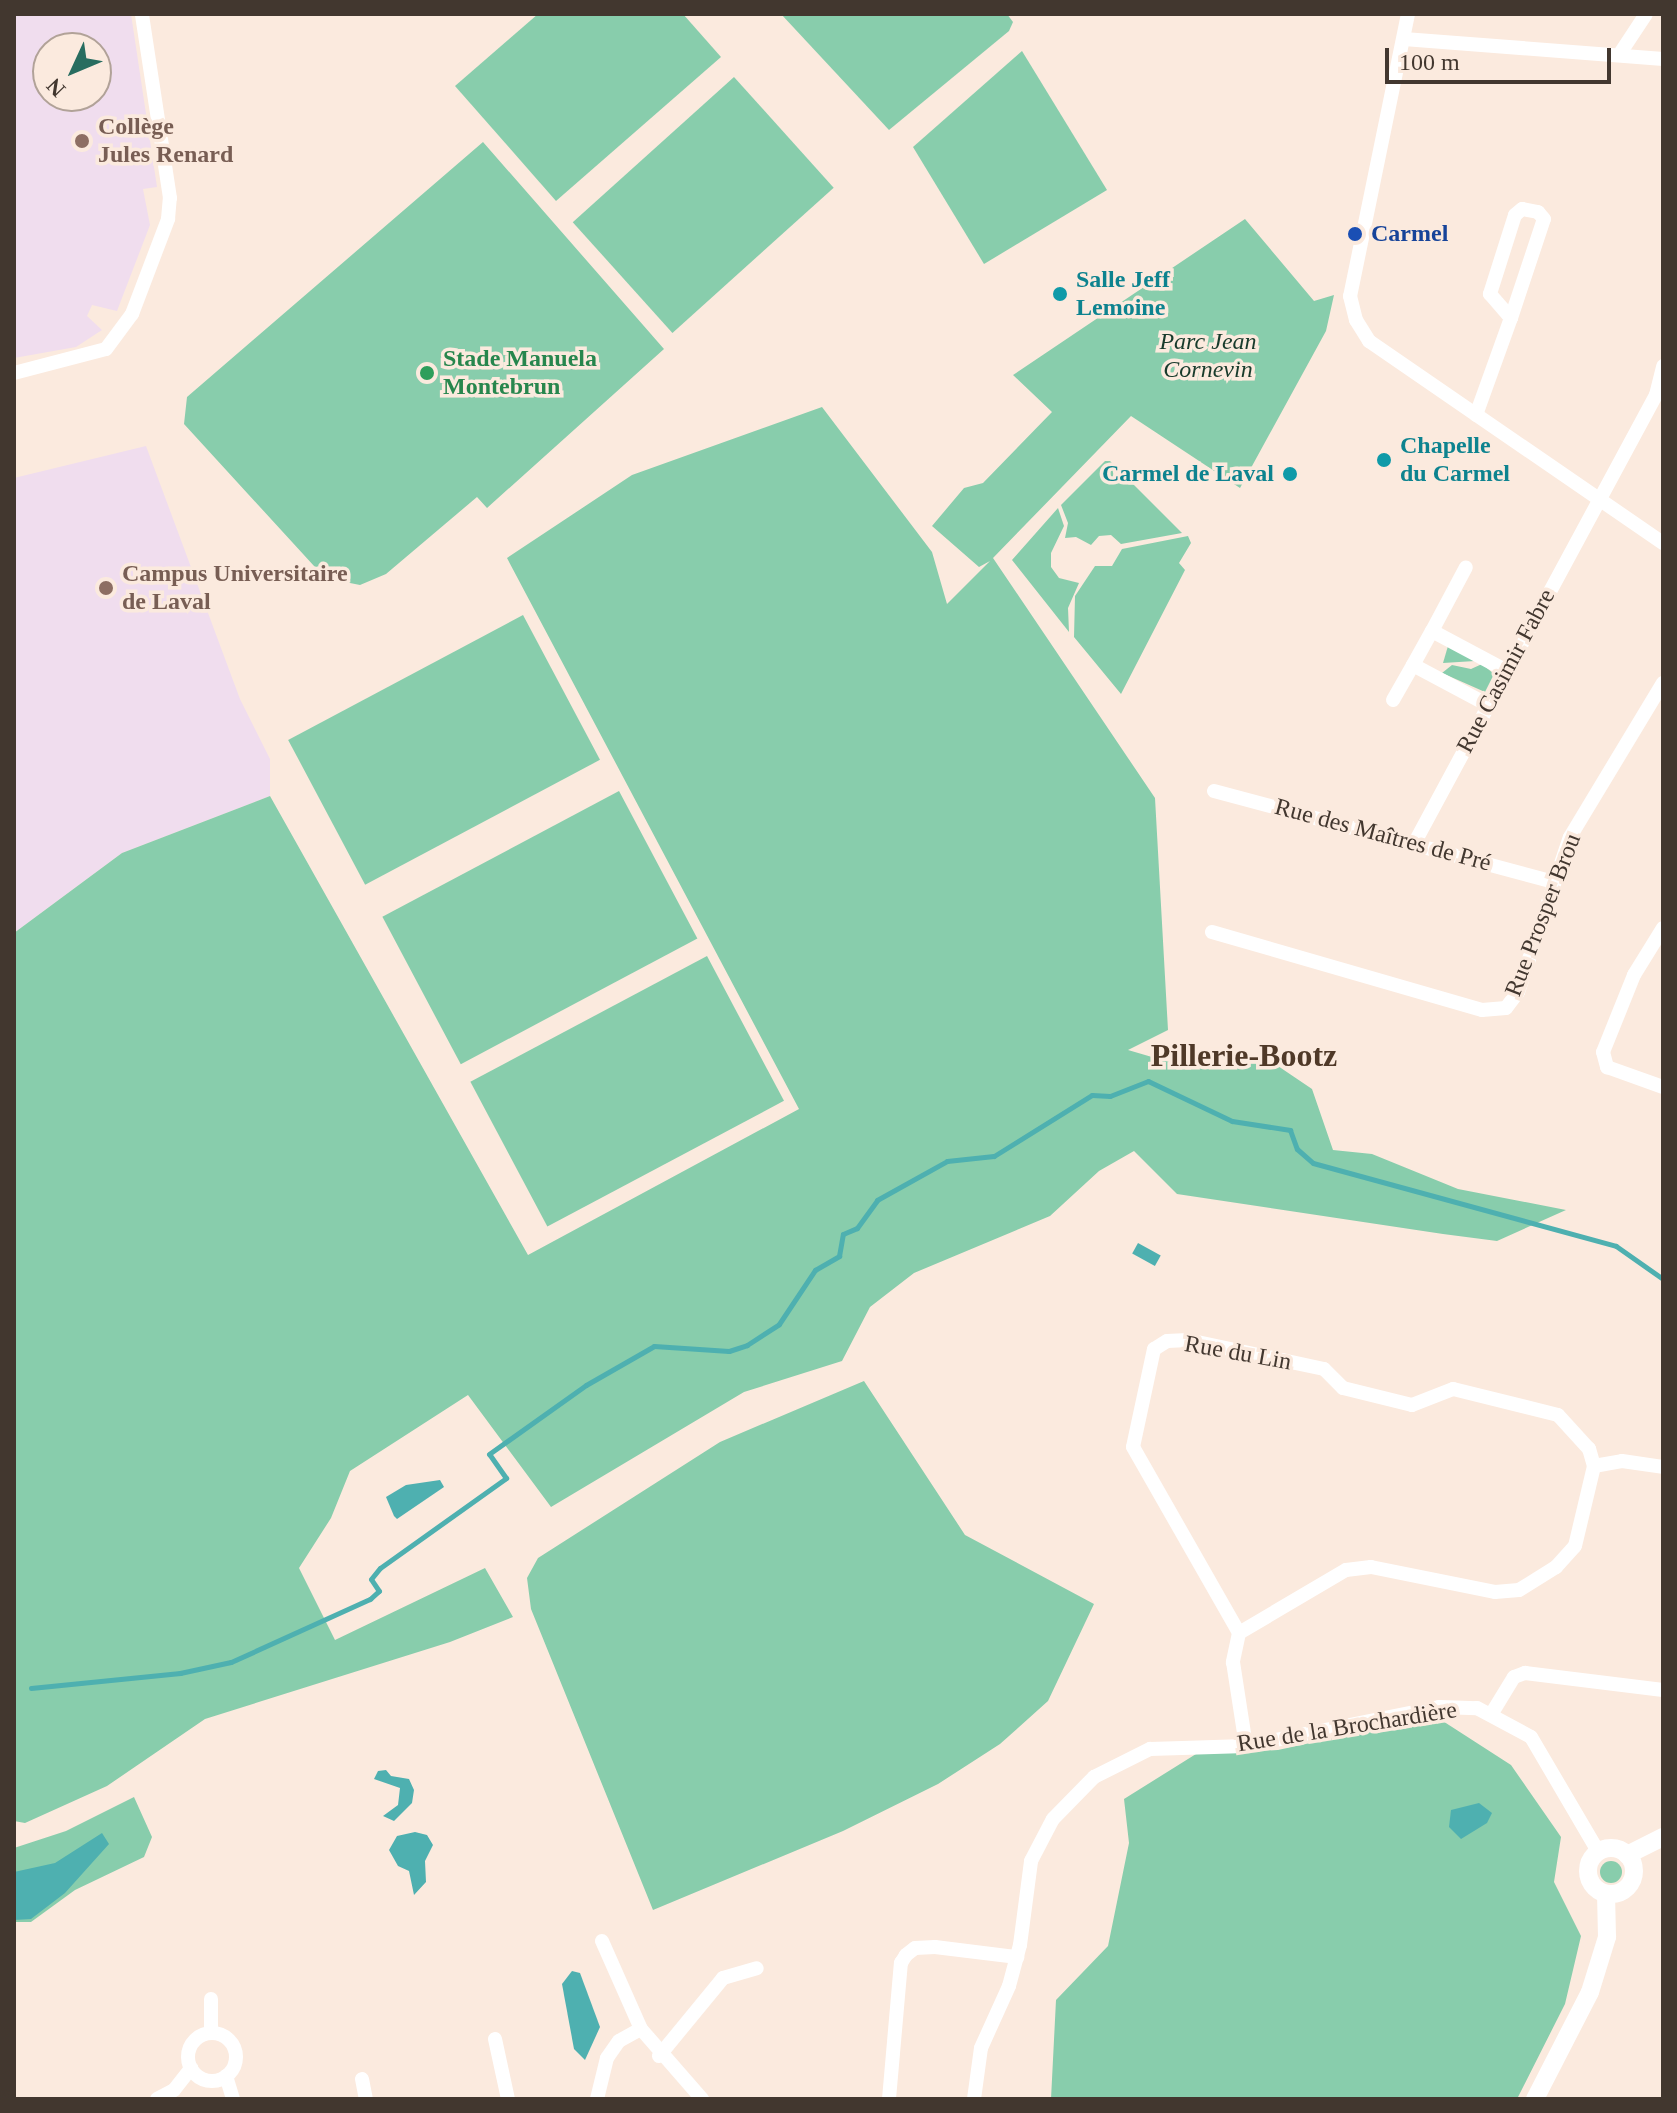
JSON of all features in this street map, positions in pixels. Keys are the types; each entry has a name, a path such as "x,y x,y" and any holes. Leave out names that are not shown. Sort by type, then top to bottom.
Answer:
{"street":[{"path":"14,373 106,349 132,314 168,219 170,198 142,14"},
{"path":"1408,14 1350,296 1356,320 1369,341 1663,543"},
{"path":"1619,55 1646,14"},
{"path":"1404,39 1663,59"},
{"path":"1476,415 1511,318 1544,219 1538,212 1522,209 1515,215 1490,294 1511,318"},
{"name":"Rue Casimir Fabre","path":"1415,842 1656,395 1663,366"},
{"path":"1393,700 1466,567"},
{"path":"1432,631 1507,671"},
{"path":"1413,665 1488,705"},
{"name":"Rue Prosper Brou","path":"1212,932 1496,1012 1518,992 1551,881 1570,837 1663,683"},
{"name":"Rue des Maîtres de Pré","path":"1214,791 1415,842 1551,881"},
{"path":"1663,928 1629,988 1603,1052 1607,1067 1663,1087"},
{"name":"Rue du Lin","path":"1239,1633 1133,1447 1154,1349 1167,1341 1188,1340 1324,1369 1343,1388 1412,1405 1453,1389 1558,1415 1576,1430 1594,1466"},
{"path":"1246,1746 1233,1662 1239,1633 1346,1570 1371,1567 1495,1592 1519,1590 1556,1567 1575,1546 1594,1466 1622,1461 1663,1467"},
{"path":"1492,1713 1514,1677 1525,1673 1663,1690"},
{"name":"Rue de la Brochardière","path":"974,2099 981,2048 1017,1957 1031,1861 1053,1819 1094,1777 1150,1749 1246,1746 1439,1707 1492,1713 1531,1737 1598,1851"},
{"path":"1627,1855 1663,1837"},
{"path":"1613,1848 1627,1855 1634,1866 1630,1885 1606,1894 1593,1886 1587,1871 1598,1851 1613,1848"},
{"path":"1535,2099 1590,1992 1607,1937 1606,1894"},
{"path":"602,1941 641,2029 659,2056 702,2099"},
{"path":"889,2099 901,1963 906,1955 915,1948 935,1947 1017,1957"},
{"path":"659,2056 723,1978 757,1968"},
{"path":"211,1999 211,2033"},
{"path":"597,2099 607,2058 619,2041 641,2029"},
{"path":"157,2099 174,2090 191,2068 191,2046 211,2033 224,2036 235,2048 235,2063 226,2076 203,2079 191,2068"},
{"path":"495,2039 508,2099"},
{"path":"226,2076 233,2099"},
{"path":"362,2079 366,2099"}],"shaded area":[{"name":"Collège Jules Renard","path":"14,14 131,14 157,187 143,189 150,225 117,311 92,305 87,316 102,330 76,347 14,358"},
{"name":"Campus Universitaire de Laval","path":"146,446 240,699 270,759 270,796 122,853 14,933 14,478"}],"green space":[{"path":"538,14 683,14 721,57 556,201 455,86"},
{"path":"781,14 1007,14 1013,22 1009,31 889,130"},
{"path":"1022,51 1107,190 984,264 913,147"},
{"path":"734,77 834,188 672,333 573,222"},
{"name":"Stade Manuela Montebrun","path":"483,142 664,349 487,508 477,497 386,574 360,585 325,578 184,424 187,397"},
{"name":"Parc Jean Cornevin","path":"1245,219 1314,301 1334,295 1326,331 1240,488 1131,416 993,558 1155,798 1168,1030 1128,1050 1169,1062 1275,1064 1312,1089 1333,1150 1372,1154 1458,1189 1566,1210 1497,1241 1443,1234 1177,1194 1134,1151 1099,1171 1050,1216 914,1273 870,1307 842,1361 744,1392 551,1507 468,1395 350,1471 331,1518 299,1568 335,1640 485,1568 513,1617 450,1642 205,1719 107,1786 25,1823 14,1821 14,933 122,853 270,796 528,1255 799,1109 507,558 632,475 822,407 932,552 947,604 990,561 979,567 932,526 964,488 983,483 1052,412 1013,375"},
{"path":"1105,461 1110,461 1182,533 1121,544 1111,535 1099,536 1091,545 1076,537 1065,538 1068,523 1061,505"},
{"path":"1058,508 1064,526 1051,553 1051,567 1059,578 1079,583 1068,608 1069,632 1012,560"},
{"path":"1188,536 1191,543 1179,563 1185,570 1121,694 1074,637 1075,596 1095,566 1112,566 1122,549"},
{"path":"523,615 600,760 365,885 288,740"},
{"path":"1448,646 1475,661 1443,663"},
{"path":"1482,664 1494,674 1485,692 1442,673 1452,665 1471,669"},
{"path":"619,791 697,938 461,1064 382,917"},
{"path":"707,956 784,1101 547,1227 470,1082"},
{"path":"864,1381 965,1535 1094,1604 1048,1701 1000,1744 938,1784 843,1831 653,1910 531,1609 527,1578 538,1558 720,1442"},
{"path":"1435,1716 1511,1765 1561,1837 1554,1882 1581,1936 1565,2004 1517,2099 1051,2099 1056,2000 1108,1946 1129,1843 1124,1799 1196,1754 1278,1750"},
{"path":"134,1797 152,1837 144,1857 75,1890 31,1922 14,1922 14,1848 66,1831"},
{"path":"1611,1861 1619,1864 1622,1872 1619,1880 1611,1883 1603,1880 1600,1872 1603,1864"}],"water":[{"path":"1138,1243 1161,1256 1155,1266 1132,1253"},
{"path":"440,1480 444,1487 397,1519 394,1516 386,1497 406,1485"},
{"path":"386,1770 391,1776 409,1779 414,1790 412,1803 394,1821 383,1816 398,1805 400,1788 374,1779 378,1771"},
{"path":"1479,1803 1492,1813 1487,1823 1461,1839 1449,1827 1451,1810"},
{"path":"415,1832 427,1835 433,1845 425,1861 426,1882 414,1895 409,1871 398,1866 389,1850 397,1836"},
{"path":"102,1833 109,1844 65,1893 31,1919 14,1920 14,1872 55,1863"},
{"path":"572,1971 580,1973 600,2027 585,2060 574,2049 562,1984"}],"waterway":[{"path":"31,1688 180,1673 231,1662 370,1599 379,1591 371,1579 380,1568 506,1478 489,1454 586,1385 654,1346 729,1351 747,1345 779,1324 815,1270 839,1256 843,1234 857,1228 877,1200 947,1161 994,1156 1092,1095 1110,1096 1148,1081 1232,1121 1290,1130 1297,1149 1313,1163 1616,1246 1663,1279"}],"place":[{"name":"Collège Jules Renard","path":"82,141"},
{"name":"Carmel","path":"1355,234"},
{"name":"Salle Jeff Lemoine","path":"1060,294"},
{"name":"Stade Manuela Montebrun","path":"427,373"},
{"name":"Chapelle du Carmel","path":"1384,460"},
{"name":"Carmel de Laval","path":"1290,474"},
{"name":"Campus Universitaire de Laval","path":"106,588"}],"district":[{"name":"Pillerie-Bootz","path":"1244,1055"}]}
